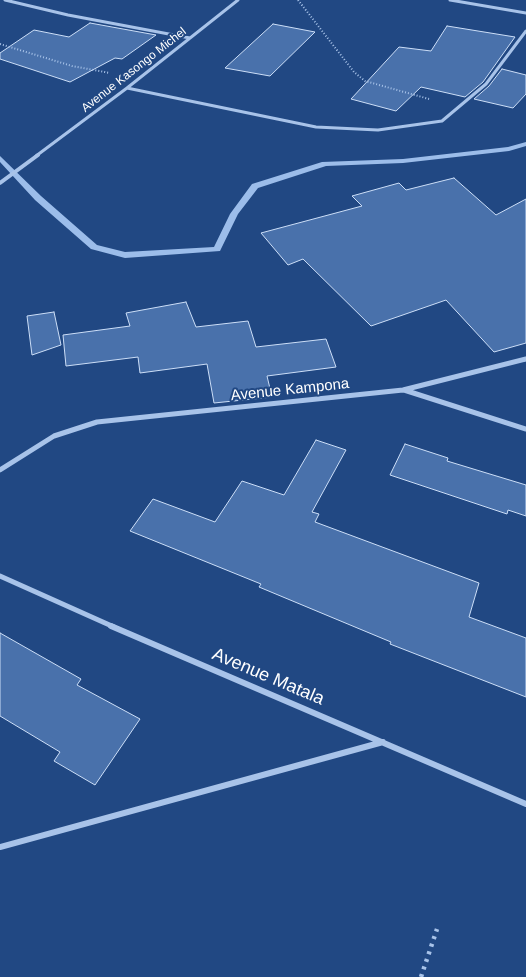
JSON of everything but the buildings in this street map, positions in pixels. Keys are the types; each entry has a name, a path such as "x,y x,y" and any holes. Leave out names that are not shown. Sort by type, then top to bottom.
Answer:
{"street":[{"path":"5,0 68,15 190,38"},
{"name":"Avenue Kasongo Michel","path":"0,183 127,88 238,0"},
{"path":"450,0 465,1 526,13"},
{"path":"127,88 316,127 378,130 442,121 486,84 526,31"},
{"name":"Avenue Kampona","path":"0,470 54,436 97,422 404,390 526,359"},
{"path":"404,390 526,429"},
{"name":"Avenue Matala","path":"0,576 68,608 526,804"},
{"path":"0,847 383,742"}],"path":[{"path":"298,0 354,72 365,81 459,107"},
{"path":"0,44 72,66 140,78"},
{"path":"421,977 437,929"}],"waterway":[{"path":"0,158 38,198 94,247 125,255 217,249 234,214 255,186 325,164 403,161 509,149 526,144"}]}
